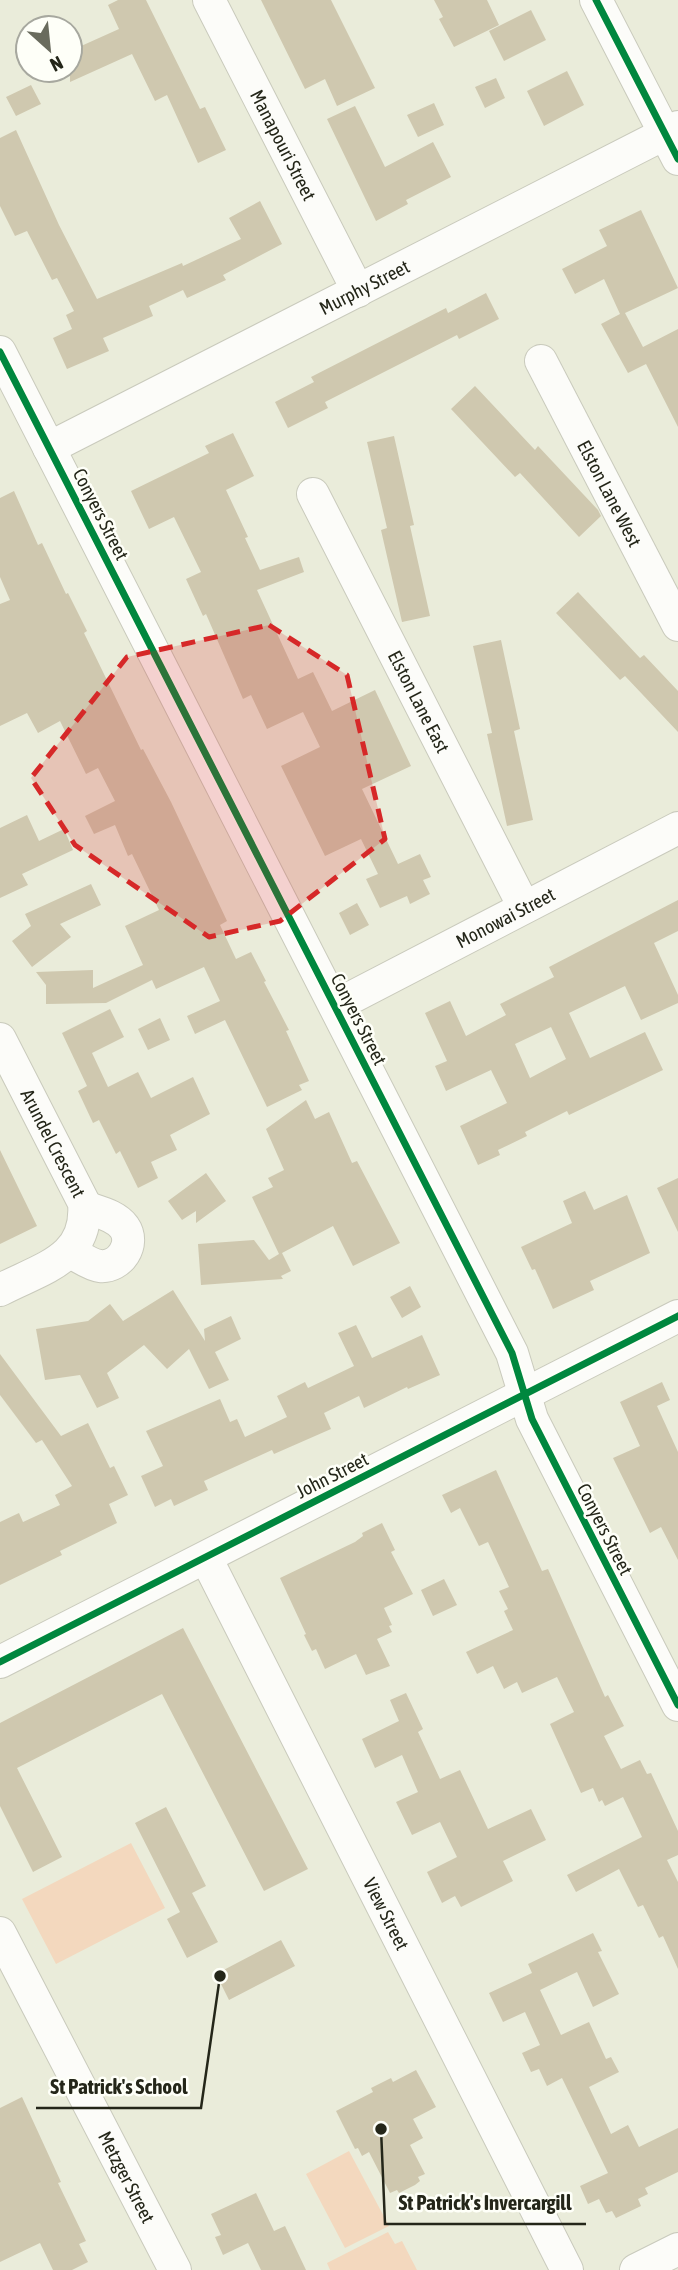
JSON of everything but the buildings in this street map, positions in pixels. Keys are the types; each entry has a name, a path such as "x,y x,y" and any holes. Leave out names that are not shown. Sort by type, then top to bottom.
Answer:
{"street":[{"name":"Manapouri Street","path":"209,0 358,290"},
{"path":"596,0 674,140"},
{"name":"Murphy Street","path":"49,448 358,290 674,140"},
{"name":"Conyers Street","path":"0,352 512,1353 531,1419 678,1706"},
{"name":"Elston Lane West","path":"541,361 678,625"},
{"name":"Elston Lane East","path":"313,494 524,907"},
{"name":"Monowai Street","path":"335,1006 678,828"},
{"name":"Arundel Crescent","path":"0,1039 85,1207 83,1234 70,1252"},
{"path":"0,1290 70,1252 91,1263 107,1265 122,1257 128,1244 124,1228 118,1222 85,1207"},
{"name":"John Street","path":"0,1662 678,1316"},
{"name":"View Street","path":"206,1558 567,2270"},
{"name":"Metzger Street","path":"0,1933 175,2270"},
{"path":"636,2270 678,2249"}],"highlighted area":[{"path":"269,625 347,675 385,839 280,921 209,937 75,845 31,778 127,657"}],"shaded area":[{"path":"131,1843 165,1908 56,1964 22,1899"},
{"path":"349,2151 389,2226 345,2248 306,2174"},
{"path":"388,2232 395,2244 402,2241 417,2270 330,2270 327,2263"}],"cycle path":[{"path":"596,0 678,159"},
{"path":"0,352 512,1353 532,1419 678,1705"},
{"path":"0,1662 678,1316"}],"place":[{"name":"St Patrick's School","path":"220,1976"},
{"name":"St Patrick's Invercargill","path":"381,2129"}]}
